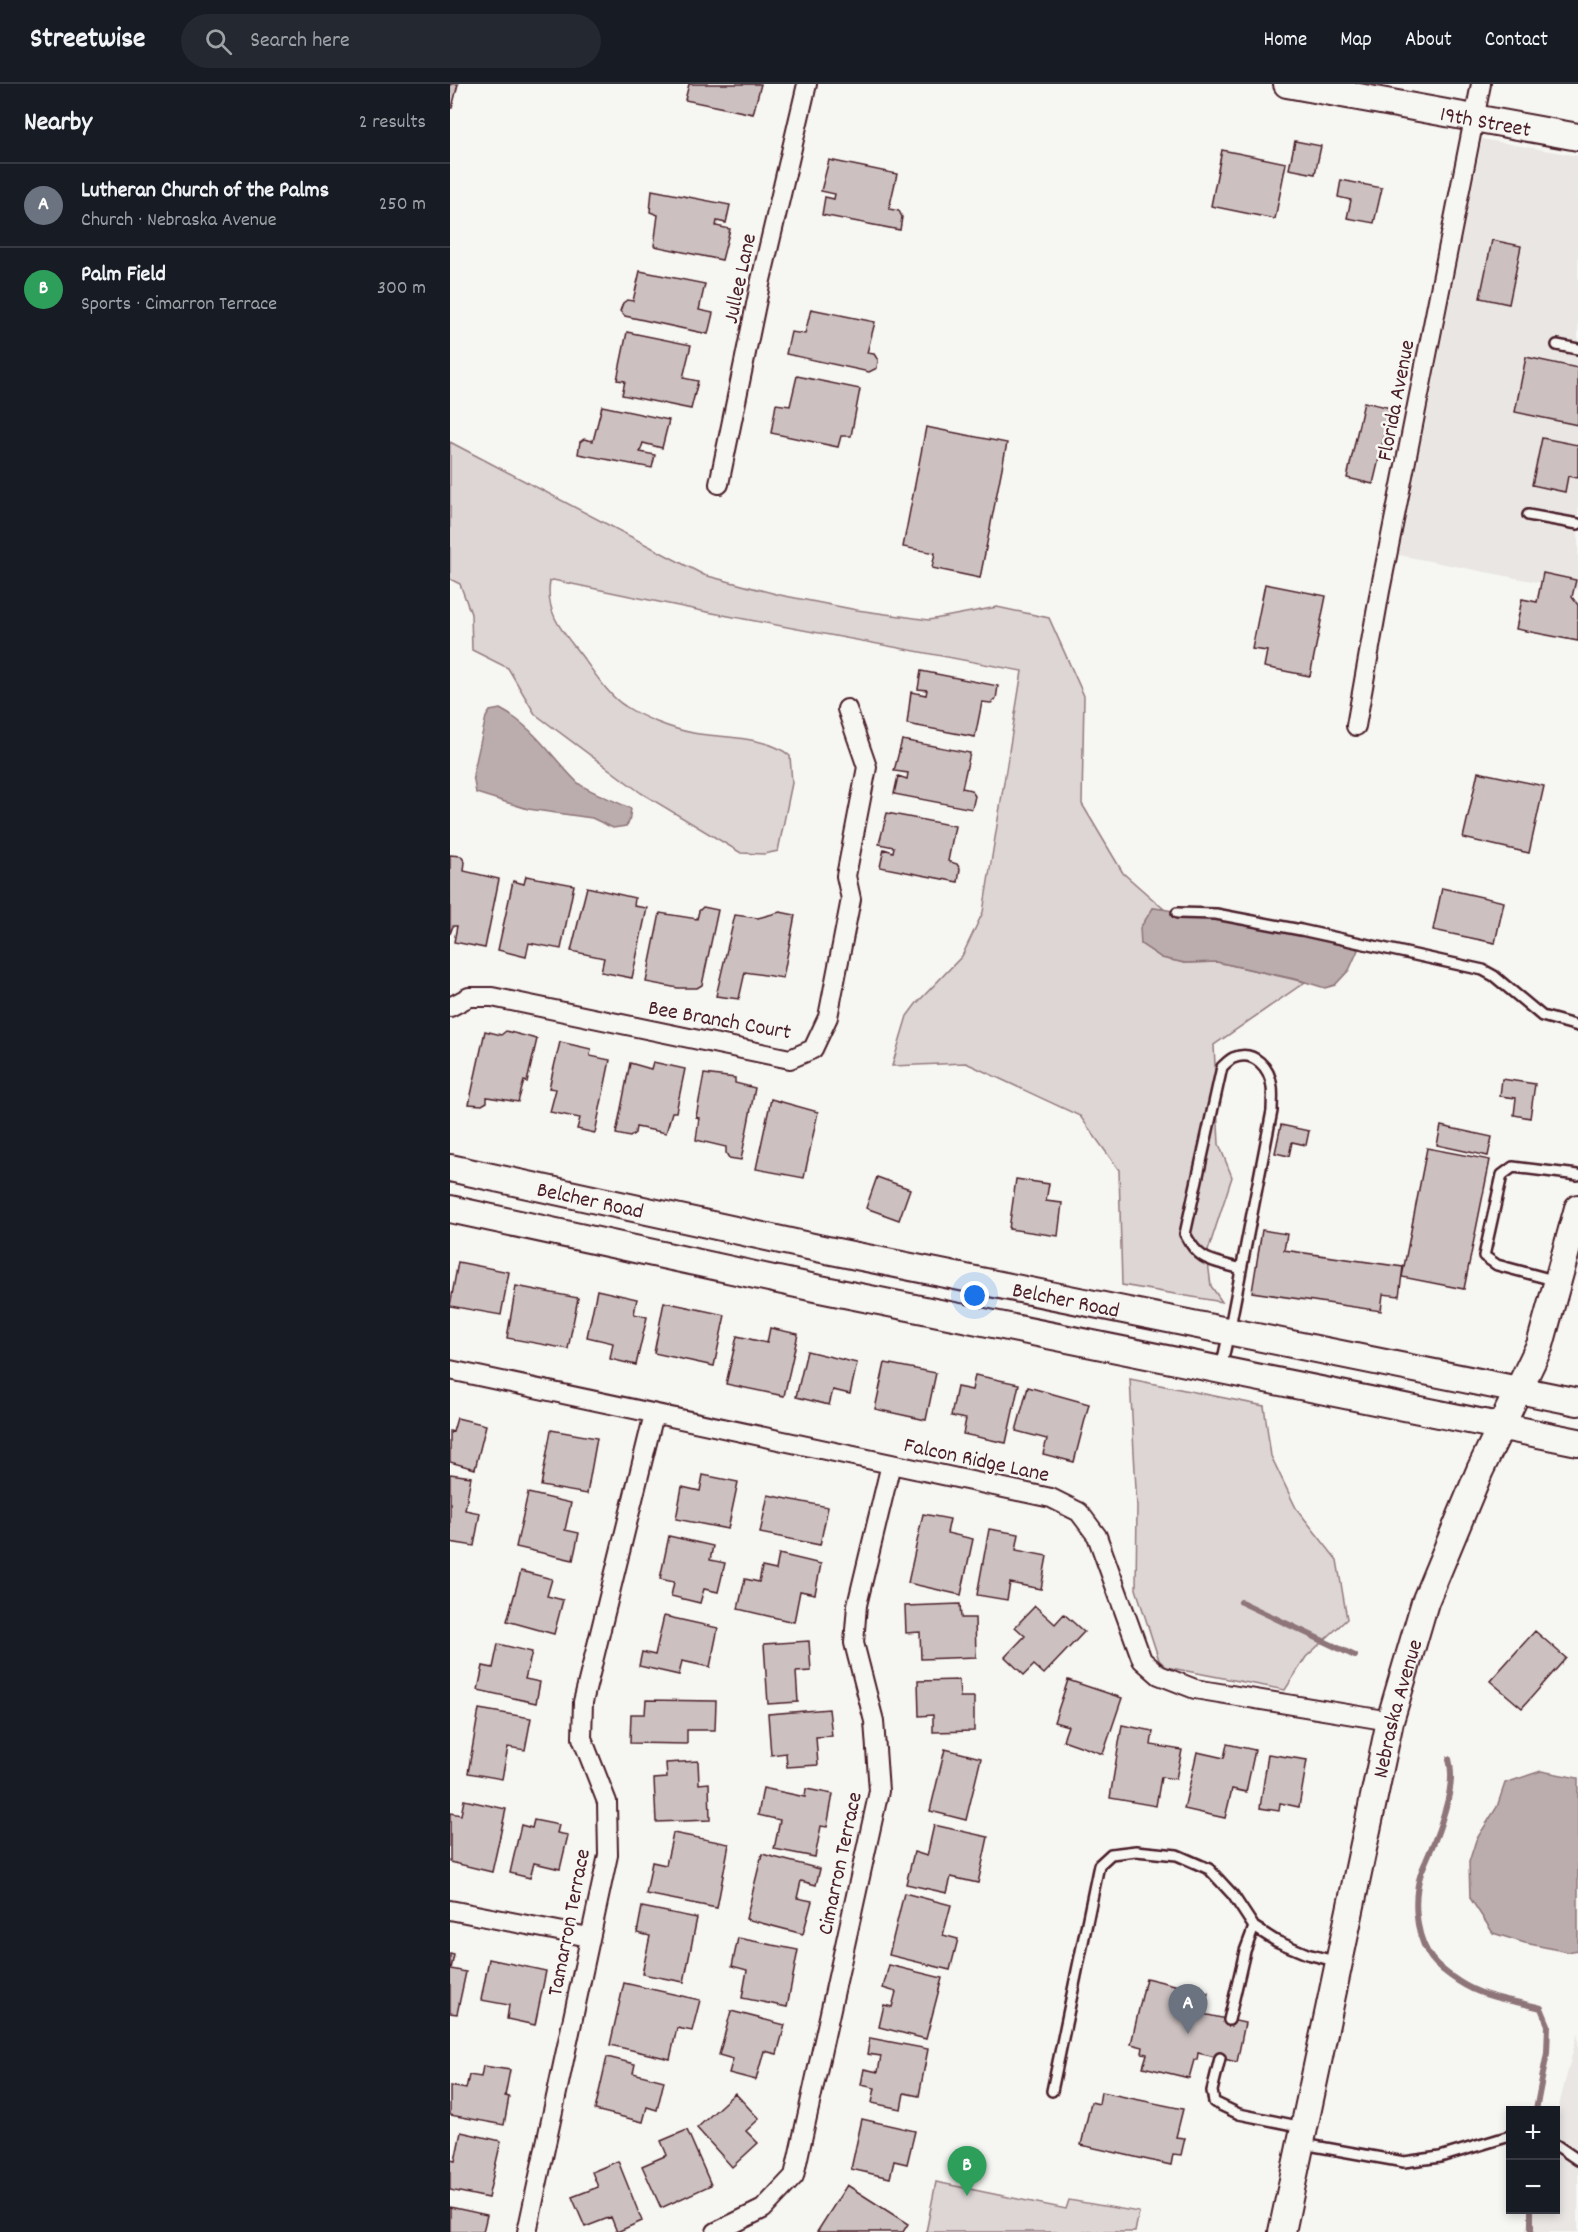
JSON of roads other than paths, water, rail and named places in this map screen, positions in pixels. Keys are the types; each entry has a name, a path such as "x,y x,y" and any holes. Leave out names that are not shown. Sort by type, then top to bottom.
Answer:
{"main road":[{"name":"19th Street","path":"1287,84 1578,137"},
{"name":"Belcher Road","path":"450,1168 810,1246 1578,1402"},
{"name":"Nebraska Avenue","path":"1282,2232 1390,1720 1425,1602 1480,1470 1540,1345 1578,1208"},
{"name":"Belcher Road","path":"450,1209 815,1288 1578,1442"}],"street":[{"name":"Jullee Lane","path":"719,484 761,280 807,84"},
{"name":"Florida Avenue","path":"1356,726 1380,591 1481,84"},
{"name":"Bee Branch Court","path":"450,1007 469,997 492,997 790,1059 813,1049 828,1017 851,899 846,876 867,767 847,709"},
{"name":"Falcon Ridge Lane","path":"450,1370 1051,1498 1079,1512 1097,1536 1142,1660 1159,1675 1195,1689 1390,1720"},
{"name":"Tamarron Terrace","path":"527,2232 608,1855 607,1802 582,1738 583,1702 654,1414"},
{"name":"Cimarron Terrace","path":"716,2232 763,2209 794,2176 879,1791 874,1722 854,1642 857,1605 891,1464"},
{"path":"450,1910 589,1937"}],"lane":[{"path":"1557,345 1578,349"},
{"path":"1528,516 1578,524"},
{"path":"1177,913 1227,916 1483,970 1494,976 1542,1016 1578,1026"},
{"path":"1221,1370 1229,1332 1272,1111 1272,1086 1266,1067 1257,1059 1246,1056 1233,1058 1222,1067 1185,1234 1193,1250 1203,1258 1241,1269"},
{"path":"1557,1281 1497,1266 1484,1256 1502,1175 1513,1167 1578,1175"},
{"path":"1052,2091 1099,1865 1111,1854 1136,1851 1177,1855 1209,1869 1233,1895 1254,1927 1276,1941 1307,1954 1340,1962"},
{"path":"1229,2020 1245,1951 1254,1927"},
{"path":"1220,2058 1212,2091 1214,2102 1239,2114 1303,2135 1404,2162 1440,2157 1506,2137"},
{"path":"1560,2148 1578,2160"}],"waterway":[{"path":"1241,1602 1355,1656"},
{"path":"1449,1759 1451,1784 1448,1801 1418,1882 1416,1903 1420,1935 1432,1959 1458,1981 1487,1995 1541,2008 1548,2025 1547,2053 1537,2106"},
{"path":"1531,2214 1531,2232"}],"place":[{"name":"Lutheran Church of the Palms","path":"1188,2034"},
{"name":"Palm Field","path":"967,2196"}]}
